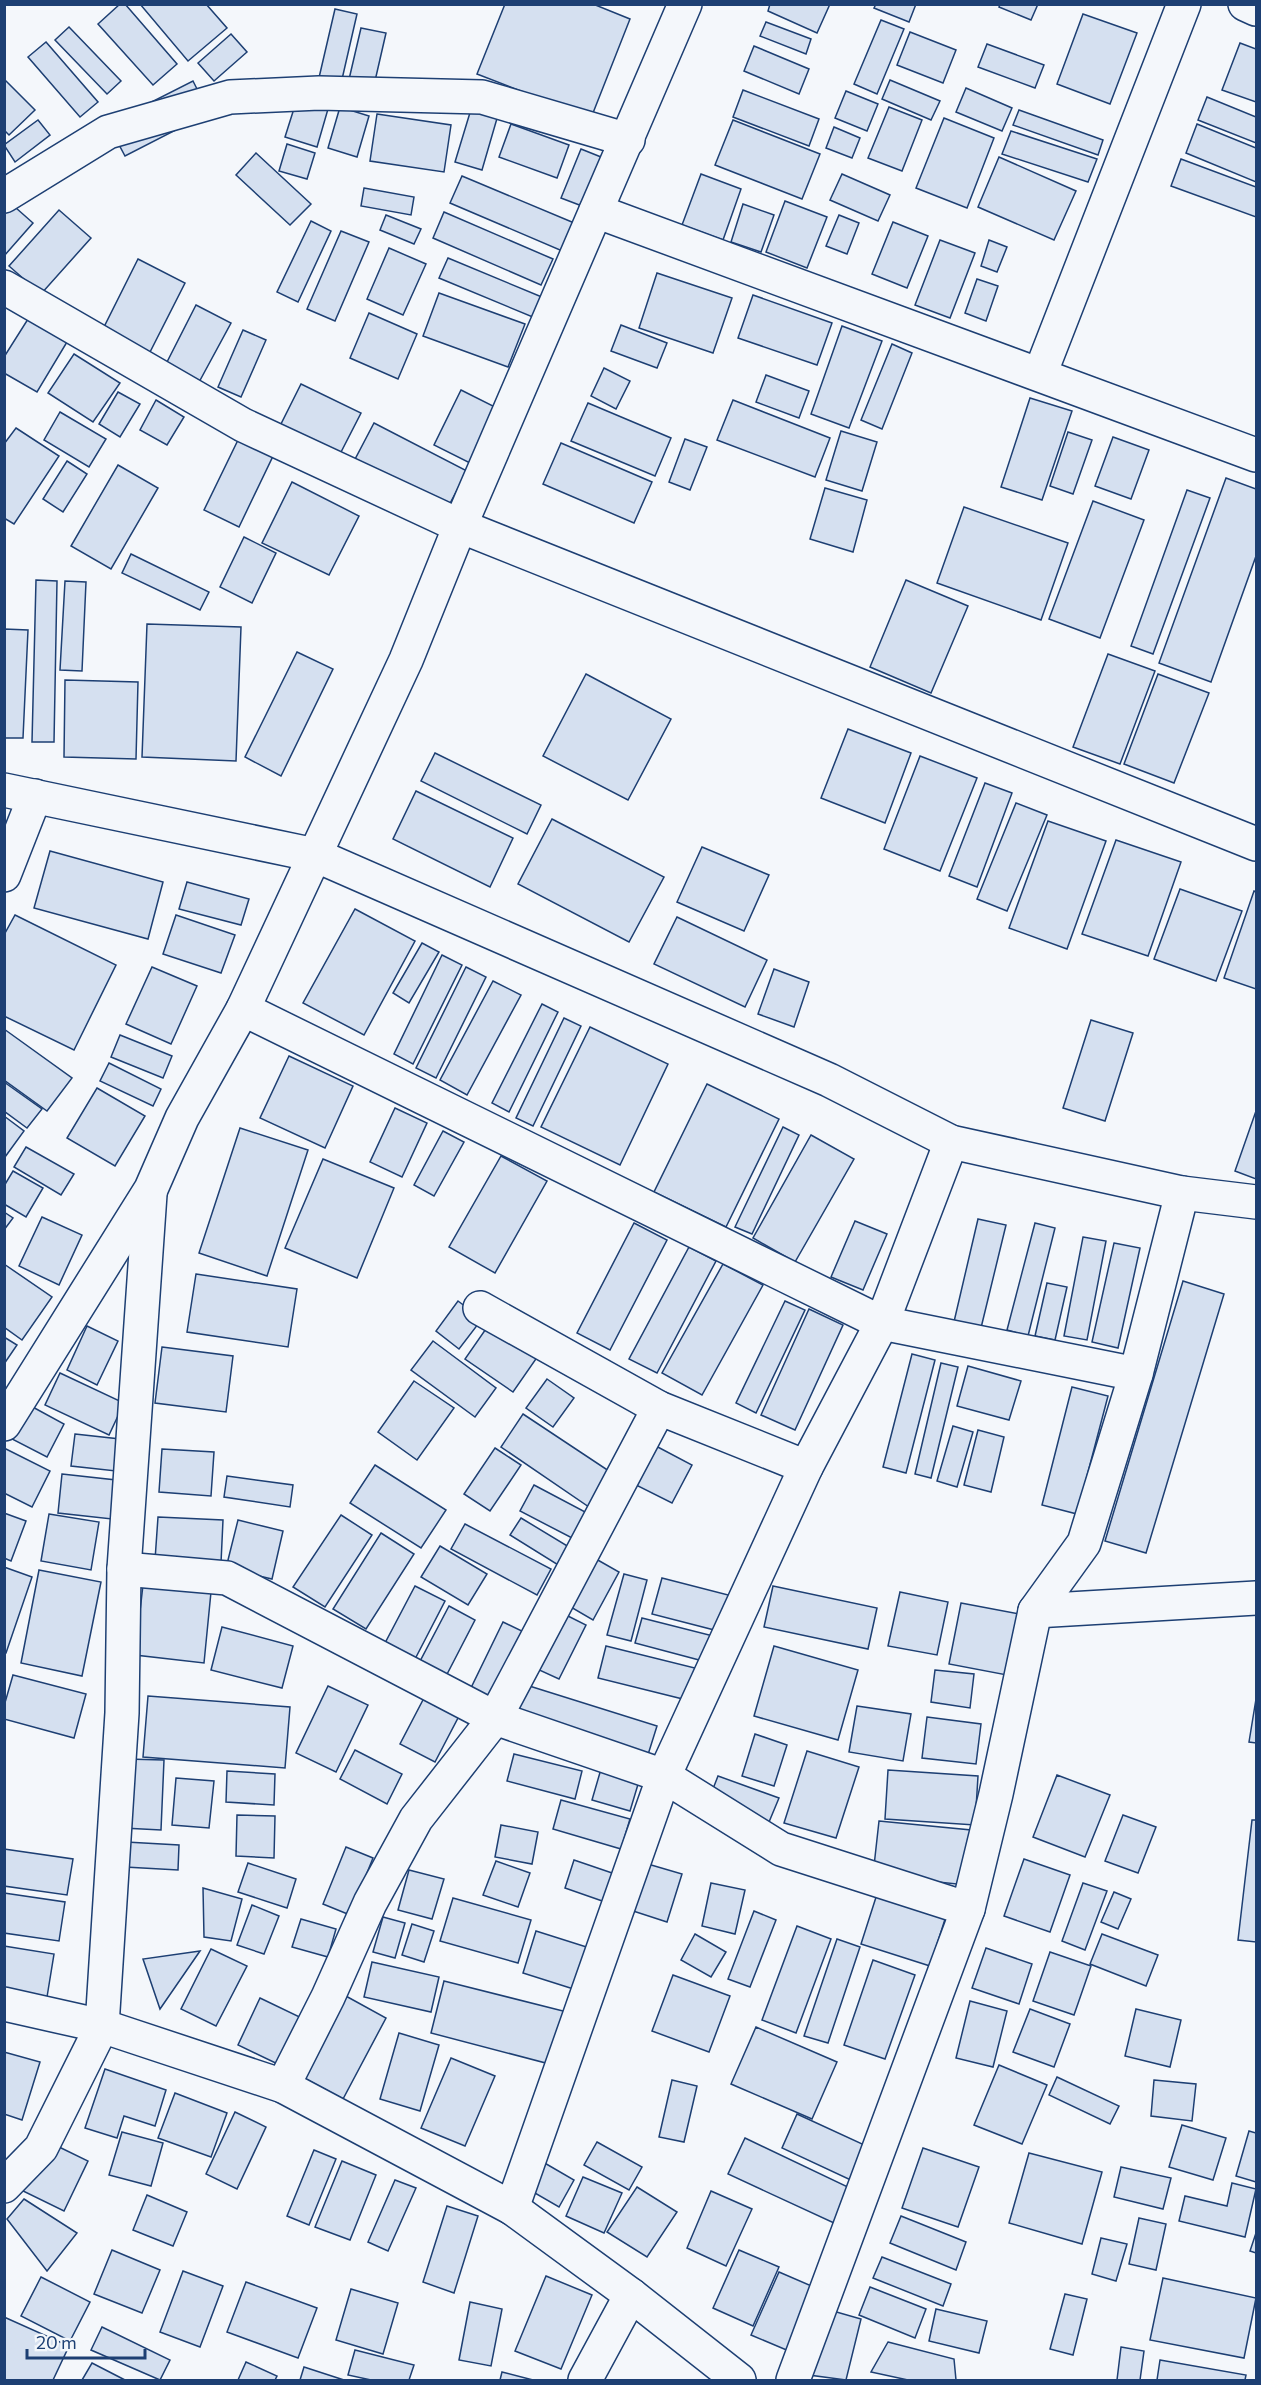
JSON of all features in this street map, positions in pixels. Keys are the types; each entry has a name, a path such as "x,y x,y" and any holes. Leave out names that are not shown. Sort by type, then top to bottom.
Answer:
{"street":[{"path":"4,1424 151,1189 182,1118 243,1009 406,660 460,526 685,4"},
{"path":"1040,374 1184,4"},
{"path":"1245,4 1257,9"},
{"path":"4,196 108,132 230,97 319,93 482,97 628,140"},
{"path":"596,211 1257,455"},
{"path":"4,287 243,425 460,526 1257,844"},
{"path":"4,875 20,793 315,855 829,1080 951,1142 1182,1193 1257,1202"},
{"path":"243,1009 882,1323 1136,1374"},
{"path":"512,2208 664,1776 806,1467 882,1323 951,1142"},
{"path":"4,2186 41,2148 102,2026 122,1713 124,1569 151,1189"},
{"path":"793,2380 968,1909 996,1794 1035,1611 1084,1542 1136,1374 1182,1193"},
{"path":"480,1308 658,1408 806,1467"},
{"path":"283,2086 328,1998 370,1903 416,1819 495,1718 658,1408"},
{"path":"124,1569 227,1578 495,1718 664,1776 781,1849 968,1909"},
{"path":"1035,1611 1257,1598"},
{"path":"4,2004 102,2026 283,2086 512,2208 630,2295 739,2380"},
{"path":"585,2380 630,2295"}],"building":[{"path":"120,4 125,4 177,64 153,85 98,24"},
{"path":"140,4 206,4 227,28 188,61"},
{"path":"505,4 593,4 630,19 591,118 477,74"},
{"path":"770,4 830,4 817,33 768,11"},
{"path":"876,4 916,4 909,22 874,8"},
{"path":"1000,4 1038,4 1031,20 999,7"},
{"path":"335,9 357,14 340,88 318,82"},
{"path":"1083,14 1137,33 1110,104 1057,84"},
{"path":"881,20 904,29 877,94 854,84"},
{"path":"766,22 811,39 806,54 760,36"},
{"path":"69,27 121,81 107,94 55,40"},
{"path":"361,28 386,33 372,94 347,88"},
{"path":"910,32 956,50 943,83 897,65"},
{"path":"231,34 247,52 214,81 198,63"},
{"path":"46,42 98,102 80,117 28,57"},
{"path":"1240,43 1256,49 1256,102 1222,90"},
{"path":"987,44 1044,65 1035,88 978,67"},
{"path":"754,46 809,69 799,94 744,71"},
{"path":"4,79 35,110 9,135 4,130"},
{"path":"890,80 940,101 931,120 882,99"},
{"path":"193,81 209,113 125,156 108,124"},
{"path":"966,88 1012,108 1002,131 956,112"},
{"path":"743,90 819,119 809,146 733,117"},
{"path":"846,91 878,104 867,131 835,118"},
{"path":"1207,97 1256,117 1256,143 1198,120"},
{"path":"297,99 328,109 317,147 285,137"},
{"path":"472,106 498,115 482,170 455,162"},
{"path":"340,107 369,116 357,157 328,148"},
{"path":"889,107 922,120 902,171 868,158"},
{"path":"1019,110 1103,140 1098,155 1013,125"},
{"path":"377,114 451,125 444,172 370,161"},
{"path":"944,118 994,138 967,208 916,188"},
{"path":"38,120 50,135 15,162 4,145"},
{"path":"733,120 820,154 802,199 715,165"},
{"path":"511,124 569,145 557,178 499,157"},
{"path":"1197,124 1256,148 1256,182 1186,153"},
{"path":"834,127 860,138 852,158 826,148"},
{"path":"1011,131 1097,159 1088,182 1002,154"},
{"path":"287,144 315,153 307,179 279,171"},
{"path":"581,149 601,157 582,206 561,198"},
{"path":"256,153 311,204 290,225 236,175"},
{"path":"999,157 1076,191 1054,240 978,207"},
{"path":"1181,159 1256,187 1256,217 1171,186"},
{"path":"701,174 741,189 723,240 682,225"},
{"path":"842,174 890,195 878,221 830,200"},
{"path":"462,176 579,225 567,253 450,203"},
{"path":"364,188 414,197 411,215 361,206"},
{"path":"7,200 33,223 4,256 4,203"},
{"path":"785,201 827,217 807,268 766,252"},
{"path":"743,204 774,215 761,252 731,242"},
{"path":"59,210 91,238 41,294 9,266"},
{"path":"444,212 553,259 541,285 433,238"},
{"path":"386,215 421,229 414,244 380,230"},
{"path":"839,215 859,223 847,254 826,246"},
{"path":"311,221 331,231 298,302 277,292"},
{"path":"893,222 928,236 907,288 872,274"},
{"path":"341,231 369,242 335,321 307,309"},
{"path":"940,240 975,253 950,318 915,305"},
{"path":"989,240 1007,247 997,272 981,266"},
{"path":"389,248 426,264 403,315 367,299"},
{"path":"448,258 549,300 540,320 439,278"},
{"path":"138,259 185,283 149,354 102,331"},
{"path":"657,273 732,298 713,353 639,328"},
{"path":"977,279 998,286 986,321 965,313"},
{"path":"439,293 525,324 508,367 423,336"},
{"path":"753,295 832,323 817,365 738,338"},
{"path":"196,305 231,323 198,384 165,366"},
{"path":"369,313 417,334 398,379 350,358"},
{"path":"28,319 67,342 37,392 4,373 4,357"},
{"path":"621,325 667,343 657,368 611,351"},
{"path":"842,326 882,341 849,428 811,414"},
{"path":"243,330 266,340 241,397 218,387"},
{"path":"892,344 912,353 882,429 861,420"},
{"path":"74,354 120,383 93,422 48,393"},
{"path":"604,368 630,381 616,409 591,396"},
{"path":"766,375 809,391 799,418 756,402"},
{"path":"301,384 361,413 340,454 280,426"},
{"path":"461,390 499,409 472,464 434,445"},
{"path":"118,392 140,404 120,437 99,424"},
{"path":"1030,398 1072,411 1042,500 1001,487"},
{"path":"156,400 184,417 167,445 140,430"},
{"path":"733,400 830,438 815,477 717,440"},
{"path":"588,403 671,438 655,476 571,441"},
{"path":"60,412 106,439 89,467 44,440"},
{"path":"374,423 467,471 445,513 352,465"},
{"path":"16,428 59,456 14,524 4,518 4,444"},
{"path":"841,431 877,442 862,491 826,480"},
{"path":"1068,432 1092,440 1073,494 1050,486"},
{"path":"1113,437 1149,450 1131,499 1095,486"},
{"path":"239,438 274,454 239,527 204,510"},
{"path":"685,439 707,447 690,490 669,482"},
{"path":"561,443 652,482 634,523 543,484"},
{"path":"67,461 87,474 63,512 43,499"},
{"path":"118,465 158,488 111,569 71,546"},
{"path":"1226,478 1256,489 1256,556 1211,682 1159,663"},
{"path":"292,482 359,516 329,575 262,543"},
{"path":"825,488 867,500 853,552 810,539"},
{"path":"1187,490 1210,498 1153,654 1131,646"},
{"path":"1093,501 1144,520 1100,638 1049,619"},
{"path":"964,507 1068,543 1041,620 937,583"},
{"path":"244,537 276,553 252,603 220,587"},
{"path":"131,554 209,592 200,610 122,573"},
{"path":"36,580 57,581 54,742 32,742"},
{"path":"906,580 968,606 931,693 870,667"},
{"path":"65,581 86,582 82,671 60,670"},
{"path":"147,624 241,627 236,761 142,757"},
{"path":"4,629 28,630 23,738 4,738"},
{"path":"297,652 333,669 281,776 245,757"},
{"path":"1108,654 1155,671 1120,764 1073,747"},
{"path":"586,674 671,719 628,800 543,756"},
{"path":"1158,674 1209,693 1174,783 1124,764"},
{"path":"65,680 138,682 136,759 64,757"},
{"path":"848,729 911,753 885,823 821,798"},
{"path":"435,753 541,805 527,834 421,781"},
{"path":"920,756 977,778 940,871 884,849"},
{"path":"985,783 1012,793 977,887 949,876"},
{"path":"416,791 513,838 490,887 393,839"},
{"path":"1016,803 1047,815 1007,911 977,899"},
{"path":"552,819 664,877 629,942 518,884"},
{"path":"1048,821 1106,841 1067,949 1009,928"},
{"path":"1116,840 1181,862 1148,956 1082,934"},
{"path":"702,847 769,875 744,931 677,902"},
{"path":"50,851 163,882 148,939 34,908"},
{"path":"187,882 249,899 241,925 179,909"},
{"path":"1180,889 1242,911 1216,981 1154,959"},
{"path":"1254,891 1256,892 1256,989 1224,978"},
{"path":"355,909 415,941 364,1035 303,1003"},
{"path":"15,915 116,965 74,1050 4,1016 4,935"},
{"path":"176,915 235,935 221,973 163,954"},
{"path":"677,917 767,960 745,1007 654,964"},
{"path":"422,943 439,952 409,1003 393,993"},
{"path":"442,955 462,965 413,1064 394,1054"},
{"path":"152,967 197,986 171,1044 126,1024"},
{"path":"466,967 486,977 436,1078 416,1068"},
{"path":"774,969 809,982 794,1027 758,1014"},
{"path":"493,981 521,995 467,1095 440,1080"},
{"path":"542,1004 558,1012 509,1112 492,1103"},
{"path":"564,1018 581,1026 533,1126 516,1118"},
{"path":"1091,1020 1133,1033 1105,1121 1063,1108"},
{"path":"590,1027 668,1064 620,1165 541,1127"},
{"path":"4,1029 72,1078 47,1111 4,1080"},
{"path":"120,1035 172,1056 163,1078 111,1057"},
{"path":"289,1056 353,1086 325,1148 260,1118"},
{"path":"109,1063 161,1089 153,1106 100,1081"},
{"path":"4,1082 42,1109 27,1128 4,1111"},
{"path":"707,1084 779,1119 726,1227 654,1192"},
{"path":"97,1088 145,1116 115,1166 67,1138"},
{"path":"395,1108 427,1123 402,1177 370,1162"},
{"path":"1256,1111 1256,1179 1235,1171"},
{"path":"4,1116 24,1131 5,1157 4,1156"},
{"path":"783,1127 799,1135 752,1234 735,1227"},
{"path":"240,1128 308,1150 267,1276 199,1253"},
{"path":"443,1131 464,1142 434,1196 414,1185"},
{"path":"811,1135 854,1159 795,1262 753,1238"},
{"path":"26,1147 74,1174 61,1195 14,1167"},
{"path":"501,1156 547,1181 495,1273 449,1247"},
{"path":"323,1159 394,1188 357,1278 285,1248"},
{"path":"13,1171 43,1188 26,1217 4,1204 4,1186"},
{"path":"4,1212 13,1218 4,1230"},
{"path":"42,1217 82,1235 59,1285 19,1266"},
{"path":"978,1219 1006,1225 980,1332 953,1326"},
{"path":"855,1221 887,1234 863,1290 831,1277"},
{"path":"634,1223 667,1240 610,1350 577,1333"},
{"path":"1035,1223 1055,1228 1028,1336 1007,1330"},
{"path":"1083,1237 1106,1241 1087,1340 1064,1336"},
{"path":"1114,1243 1140,1248 1118,1348 1092,1342"},
{"path":"689,1247 716,1261 657,1373 629,1359"},
{"path":"4,1264 52,1297 22,1340 4,1327"},
{"path":"723,1264 763,1285 702,1395 662,1373"},
{"path":"196,1274 297,1289 288,1347 187,1332"},
{"path":"1183,1281 1224,1294 1146,1553 1105,1541"},
{"path":"1047,1283 1067,1287 1055,1340 1035,1336"},
{"path":"458,1301 482,1319 459,1349 436,1331"},
{"path":"785,1301 805,1310 756,1413 736,1403"},
{"path":"809,1309 843,1325 795,1430 761,1415"},
{"path":"490,1323 538,1356 513,1392 465,1359"},
{"path":"87,1326 118,1341 97,1385 67,1370"},
{"path":"4,1337 17,1345 4,1364"},
{"path":"433,1341 496,1388 475,1417 411,1370"},
{"path":"162,1347 233,1356 226,1412 155,1403"},
{"path":"912,1354 935,1360 906,1473 883,1467"},
{"path":"941,1363 958,1367 931,1478 915,1474"},
{"path":"968,1366 1021,1381 1009,1420 957,1406"},
{"path":"60,1373 124,1403 109,1435 45,1405"},
{"path":"547,1379 574,1398 553,1427 526,1408"},
{"path":"414,1381 454,1408 417,1460 378,1432"},
{"path":"1072,1387 1108,1396 1077,1514 1042,1505"},
{"path":"29,1405 64,1424 47,1457 12,1439"},
{"path":"523,1414 612,1473 589,1507 501,1447"},
{"path":"953,1426 973,1432 957,1487 937,1481"},
{"path":"978,1430 1004,1437 991,1492 964,1485"},
{"path":"75,1434 120,1439 116,1471 71,1466"},
{"path":"654,1445 692,1465 672,1503 634,1484"},
{"path":"4,1448 50,1471 32,1507 4,1493"},
{"path":"495,1448 521,1465 490,1511 464,1494"},
{"path":"162,1449 214,1452 211,1496 159,1492"},
{"path":"375,1465 446,1510 421,1548 350,1503"},
{"path":"62,1474 116,1480 112,1519 58,1513"},
{"path":"227,1476 293,1485 290,1507 224,1497"},
{"path":"534,1485 589,1514 574,1539 520,1511"},
{"path":"4,1513 26,1521 11,1561 4,1558"},
{"path":"49,1514 99,1522 91,1570 41,1561"},
{"path":"341,1515 372,1535 325,1607 293,1587"},
{"path":"158,1517 223,1520 221,1563 155,1560"},
{"path":"521,1518 574,1550 563,1568 510,1535"},
{"path":"238,1520 283,1531 272,1579 226,1568"},
{"path":"465,1524 551,1569 537,1595 451,1549"},
{"path":"381,1533 414,1554 366,1629 333,1609"},
{"path":"440,1546 487,1574 468,1605 421,1577"},
{"path":"596,1559 619,1572 593,1620 569,1606"},
{"path":"4,1567 32,1577 6,1653 4,1653"},
{"path":"39,1570 101,1582 82,1676 21,1663"},
{"path":"624,1574 647,1580 631,1641 607,1635"},
{"path":"662,1578 736,1597 726,1633 652,1614"},
{"path":"143,1585 211,1592 204,1663 135,1655"},
{"path":"415,1586 445,1601 414,1661 384,1645"},
{"path":"773,1586 877,1608 868,1649 764,1627"},
{"path":"900,1592 948,1602 937,1655 888,1646"},
{"path":"961,1603 1025,1615 1012,1676 949,1664"},
{"path":"449,1606 475,1620 444,1680 417,1667"},
{"path":"564,1614 586,1625 559,1679 537,1669"},
{"path":"642,1618 725,1639 718,1665 635,1643"},
{"path":"503,1622 524,1632 489,1702 469,1692"},
{"path":"222,1627 293,1646 282,1688 211,1670"},
{"path":"606,1646 711,1672 703,1704 598,1678"},
{"path":"774,1646 858,1670 838,1740 754,1716"},
{"path":"935,1670 974,1674 970,1708 931,1702"},
{"path":"13,1675 86,1694 74,1738 4,1719 4,1706"},
{"path":"523,1684 657,1726 646,1761 512,1719"},
{"path":"328,1686 368,1705 336,1772 296,1753"},
{"path":"148,1696 290,1707 285,1768 143,1757"},
{"path":"424,1698 459,1716 435,1762 400,1744"},
{"path":"1256,1699 1256,1743 1249,1742"},
{"path":"857,1706 911,1714 903,1761 849,1752"},
{"path":"927,1717 981,1724 976,1764 922,1758"},
{"path":"755,1734 787,1745 774,1786 742,1776"},
{"path":"355,1750 402,1774 387,1804 340,1779"},
{"path":"807,1751 859,1767 836,1838 784,1823"},
{"path":"514,1754 582,1771 575,1799 507,1781"},
{"path":"126,1759 164,1760 161,1830 123,1828"},
{"path":"601,1769 639,1781 630,1811 592,1800"},
{"path":"888,1770 978,1776 975,1825 885,1819"},
{"path":"227,1771 275,1774 274,1805 226,1802"},
{"path":"1057,1775 1110,1795 1085,1857 1033,1837"},
{"path":"718,1776 779,1798 769,1822 709,1799"},
{"path":"176,1778 214,1781 209,1828 172,1825"},
{"path":"561,1800 630,1819 621,1849 553,1829"},
{"path":"237,1815 275,1816 274,1858 236,1856"},
{"path":"1123,1815 1156,1827 1138,1873 1105,1861"},
{"path":"1252,1820 1256,1820 1256,1942 1238,1940"},
{"path":"879,1821 971,1830 966,1885 873,1875"},
{"path":"501,1825 538,1832 532,1864 495,1857"},
{"path":"126,1842 179,1845 178,1870 125,1867"},
{"path":"346,1847 373,1858 350,1915 323,1904"},
{"path":"4,1849 73,1859 67,1895 4,1886"},
{"path":"1024,1859 1070,1875 1050,1932 1004,1916"},
{"path":"574,1860 618,1875 608,1903 565,1888"},
{"path":"496,1861 530,1873 518,1907 483,1895"},
{"path":"641,1862 682,1874 667,1922 627,1909"},
{"path":"248,1863 296,1879 287,1908 238,1892"},
{"path":"409,1870 444,1879 432,1919 398,1910"},
{"path":"711,1883 745,1890 735,1934 702,1926"},
{"path":"1083,1883 1107,1891 1085,1950 1062,1941"},
{"path":"203,1888 242,1899 231,1941 204,1937"},
{"path":"878,1891 947,1913 930,1966 861,1944"},
{"path":"1114,1892 1131,1899 1118,1929 1101,1922"},
{"path":"4,1893 65,1902 59,1941 4,1933"},
{"path":"453,1898 531,1920 518,1963 440,1941"},
{"path":"252,1905 279,1916 264,1954 237,1945"},
{"path":"754,1911 776,1920 750,1987 728,1979"},
{"path":"383,1917 405,1923 395,1958 373,1952"},
{"path":"301,1919 336,1929 328,1957 292,1947"},
{"path":"412,1924 434,1931 424,1962 402,1955"},
{"path":"797,1926 831,1939 796,2033 762,2020"},
{"path":"536,1931 596,1950 583,1992 523,1973"},
{"path":"695,1934 726,1952 711,1977 681,1960"},
{"path":"1102,1934 1158,1955 1146,1986 1090,1964"},
{"path":"837,1939 860,1947 828,2043 804,2036"},
{"path":"4,1946 54,1954 47,1997 4,1990"},
{"path":"986,1948 1032,1964 1019,2004 972,1988"},
{"path":"211,1949 247,1966 216,2026 181,2009"},
{"path":"200,1951 160,2009 143,1959"},
{"path":"1050,1952 1091,1966 1074,2015 1033,2001"},
{"path":"873,1960 915,1975 885,2059 844,2045"},
{"path":"372,1962 439,1977 431,2012 364,1997"},
{"path":"673,1975 730,1996 709,2052 652,2031"},
{"path":"444,1981 575,2014 561,2067 431,2033"},
{"path":"344,1995 386,2018 343,2099 300,2076"},
{"path":"260,1998 308,2021 286,2068 238,2045"},
{"path":"970,2001 1007,2011 993,2067 956,2058"},
{"path":"1030,2009 1070,2024 1054,2067 1013,2052"},
{"path":"1136,2009 1181,2020 1170,2067 1125,2056"},
{"path":"756,2027 837,2062 812,2119 731,2084"},
{"path":"399,2033 439,2045 420,2111 380,2099"},
{"path":"4,2052 40,2062 22,2120 4,2114"},
{"path":"451,2058 495,2076 465,2146 421,2128"},
{"path":"999,2065 1047,2085 1022,2144 974,2125"},
{"path":"105,2069 166,2090 155,2126 124,2116 117,2138 85,2128"},
{"path":"1057,2077 1119,2106 1110,2124 1049,2095"},
{"path":"672,2080 697,2086 684,2142 659,2137"},
{"path":"1154,2080 1196,2084 1192,2121 1151,2116"},
{"path":"175,2093 227,2113 211,2157 158,2138"},
{"path":"235,2112 266,2127 237,2189 206,2174"},
{"path":"797,2114 871,2148 855,2182 782,2148"},
{"path":"1182,2125 1226,2138 1213,2180 1169,2167"},
{"path":"1249,2131 1256,2133 1256,2182 1236,2176"},
{"path":"122,2132 163,2143 151,2186 109,2175"},
{"path":"745,2138 850,2188 834,2223 728,2174"},
{"path":"597,2142 642,2167 629,2190 584,2165"},
{"path":"55,2145 88,2161 64,2211 19,2189"},
{"path":"923,2148 979,2167 958,2227 902,2208"},
{"path":"314,2150 336,2159 309,2225 287,2216"},
{"path":"1029,2153 1102,2172 1082,2244 1009,2223"},
{"path":"536,2158 574,2180 559,2207 521,2185"},
{"path":"342,2161 376,2175 350,2240 315,2227"},
{"path":"1121,2167 1171,2178 1163,2209 1114,2197"},
{"path":"583,2177 622,2193 604,2233 566,2216"},
{"path":"395,2180 416,2188 388,2251 368,2242"},
{"path":"1232,2183 1256,2189 1245,2237 1179,2221 1185,2196 1227,2206"},
{"path":"637,2187 677,2212 647,2257 607,2232"},
{"path":"711,2191 752,2209 726,2266 687,2248"},
{"path":"147,2195 187,2212 173,2246 133,2230"},
{"path":"24,2199 77,2233 47,2271 7,2219"},
{"path":"447,2206 478,2216 454,2293 423,2282"},
{"path":"901,2216 966,2242 956,2270 890,2243"},
{"path":"1139,2218 1166,2224 1156,2270 1129,2264"},
{"path":"1256,2233 1256,2253 1250,2251"},
{"path":"1101,2238 1127,2244 1116,2281 1092,2274"},
{"path":"112,2250 160,2270 142,2313 94,2294"},
{"path":"739,2250 779,2267 753,2326 713,2308"},
{"path":"882,2257 951,2284 943,2306 873,2278"},
{"path":"183,2271 223,2286 200,2347 160,2332"},
{"path":"779,2272 823,2291 796,2354 751,2335"},
{"path":"546,2276 592,2295 561,2369 515,2351"},
{"path":"41,2277 90,2302 70,2341 21,2316"},
{"path":"1163,2278 1256,2298 1244,2358 1150,2340"},
{"path":"246,2282 317,2308 298,2358 227,2332"},
{"path":"870,2287 926,2309 915,2338 859,2315"},
{"path":"351,2289 398,2303 383,2354 336,2340"},
{"path":"1065,2294 1087,2299 1073,2355 1050,2349"},
{"path":"470,2302 502,2309 491,2366 459,2360"},
{"path":"826,2309 861,2319 846,2380 809,2375"},
{"path":"936,2309 987,2321 979,2353 929,2341"},
{"path":"4,2317 69,2346 53,2380 4,2380"},
{"path":"102,2327 170,2360 160,2380 91,2350"},
{"path":"888,2342 954,2359 956,2380 908,2380 871,2372"},
{"path":"1121,2347 1144,2351 1140,2380 1117,2380"},
{"path":"355,2350 414,2365 409,2380 371,2380 348,2375"},
{"path":"1160,2360 1246,2375 1245,2380 1157,2380"},
{"path":"246,2362 277,2376 275,2380 238,2380"},
{"path":"92,2363 125,2380 82,2380"},
{"path":"304,2367 344,2380 300,2380"},
{"path":"502,2372 533,2380 500,2380"}]}
